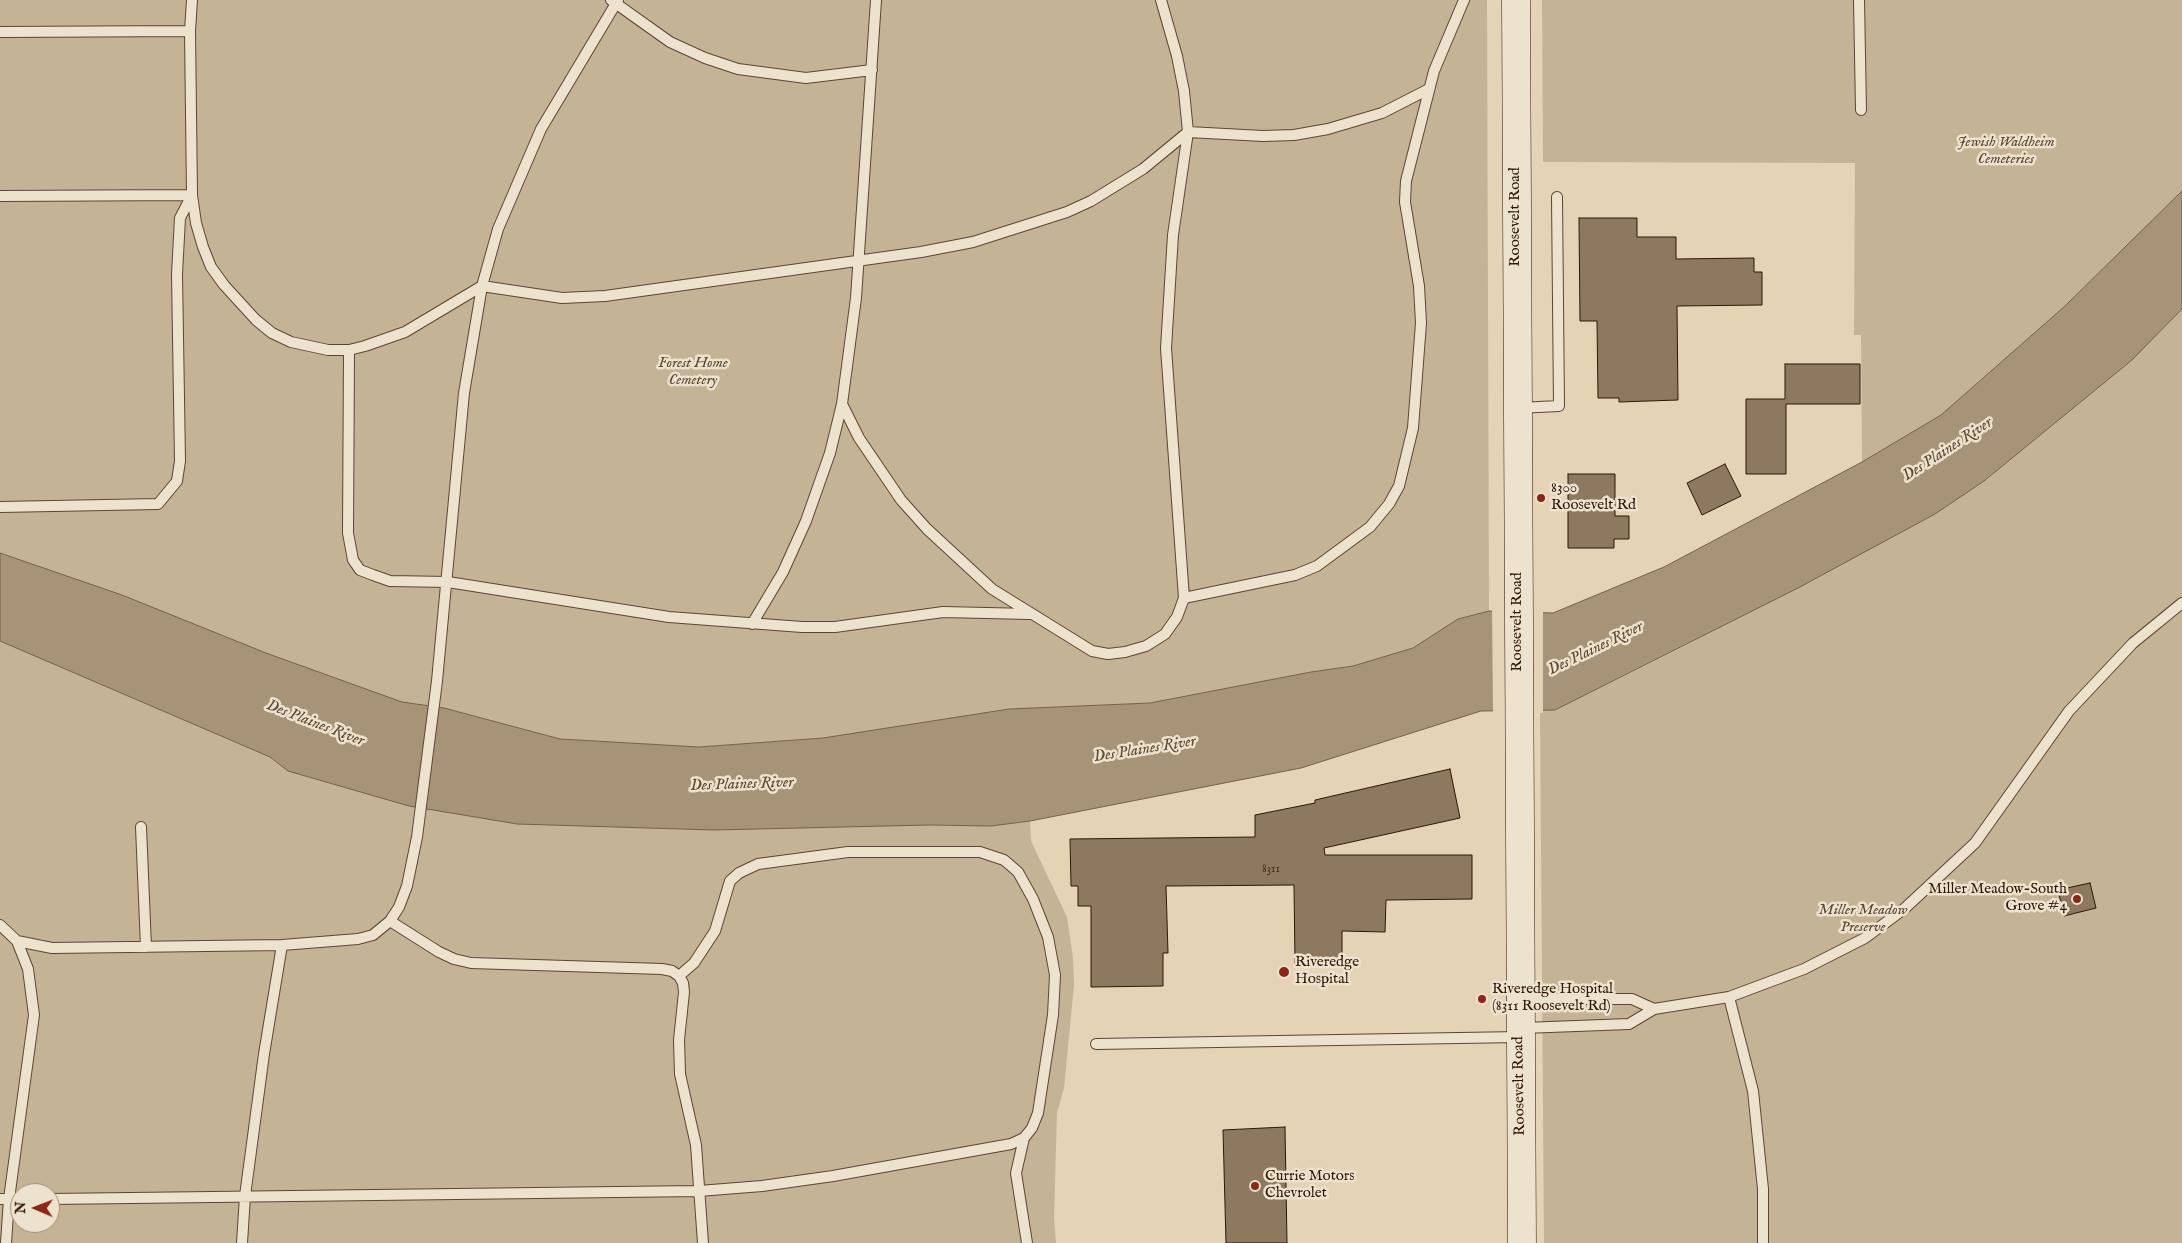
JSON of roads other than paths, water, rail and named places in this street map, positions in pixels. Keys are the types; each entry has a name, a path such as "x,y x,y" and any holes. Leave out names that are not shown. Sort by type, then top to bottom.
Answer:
{"main road":[{"name":"Roosevelt Road","path":"1516,0 1522,1243"}],"lane":[{"path":"192,0 190,31 192,195 196,223 211,267 240,305 272,333 291,342 328,350 350,350 405,332 482,286 562,298 587,297 921,252 973,242 1067,212 1091,201 1143,169 1188,132 1263,136 1294,135 1328,129 1382,113 1429,89"},
{"path":"752,624 783,572 806,520 830,453 842,404 859,259 876,0"},
{"path":"842,404 859,438 901,500 927,529 992,589 1092,651 1108,654 1125,652 1146,646 1164,634 1177,617 1184,598 1166,348 1173,235 1188,132 1184,91 1177,56 1161,0"},
{"path":"1184,598 1296,575 1317,566 1370,527 1390,504 1398,486 1413,428 1421,323 1419,286 1405,202 1406,181 1434,71 1464,0"},
{"path":"1859,0 1861,110"},
{"path":"17,941 52,948 282,945 358,939 373,935 390,921 399,907 407,886 417,837 448,582 464,393 482,286 498,228 541,129 615,1 670,42 738,69 806,78 872,70"},
{"path":"0,32 190,31"},
{"path":"0,196 192,195"},
{"path":"0,507 158,504 177,481 180,461 177,274 180,218 192,195"},
{"path":"1517,408 1559,406 1557,197"},
{"path":"350,350 348,533 353,560 360,570 390,581 448,582 669,617 752,624 835,627 944,612 1032,614"},
{"path":"1096,1044 1520,1032 1629,1024 1654,1009 1729,997 1804,969 1865,938 1923,892 1975,843 2068,711 2133,643 2182,603"},
{"path":"141,827 146,947"},
{"path":"679,976 694,962 715,931 730,881 739,873 758,864 848,852 980,852 1004,860 1018,872 1033,899 1048,938 1055,975 1053,1015 1038,1113 1032,1128 1024,1138 1016,1174 1027,1243"},
{"path":"390,921 454,960 471,963 662,969 672,971 679,976 684,983 679,1040 680,1074 696,1145 703,1243"},
{"path":"0,925 17,941 28,969 34,1015 5,1199 6,1243"},
{"path":"242,1243 245,1196 264,1054 282,945"},
{"path":"1729,997 1755,1110 1763,1189 1764,1243"},
{"path":"1520,999 1632,999 1654,1009"},
{"path":"60,1199 699,1190 762,1186 833,1176 1011,1144 1024,1138"}],"water":[{"name":"Des Plaines River","path":"2182,191 2182,309 2132,360 1984,481 1935,514 1798,588 1555,710 1481,711 1301,768 1030,821 991,826 929,825 714,830 517,824 409,806 288,771 270,757 0,641 0,553 122,595 266,653 402,702 444,708 560,739 699,747 823,738 1009,709 1150,703 1311,672 1353,666 1413,648 1458,619 1489,611 1553,613 1664,567 1862,462 1941,415 2065,306"}],"place":[{"name":"8300 Roosevelt Rd","path":"1541,498"},
{"name":"Miller Meadow-South Grove #4","path":"2077,899"},
{"name":"Riveredge Hospital","path":"1284,972"},
{"name":"Riveredge Hospital (8311 Roosevelt Rd)","path":"1482,999"},
{"name":"Currie Motors Chevrolet","path":"1255,1186"}],"park label":[{"name":"Jewish Waldheim Cemeteries","path":"2006,152"},
{"name":"Forest Home Cemetery","path":"693,372"},
{"name":"Miller Meadow Preserve","path":"1863,920"}]}
